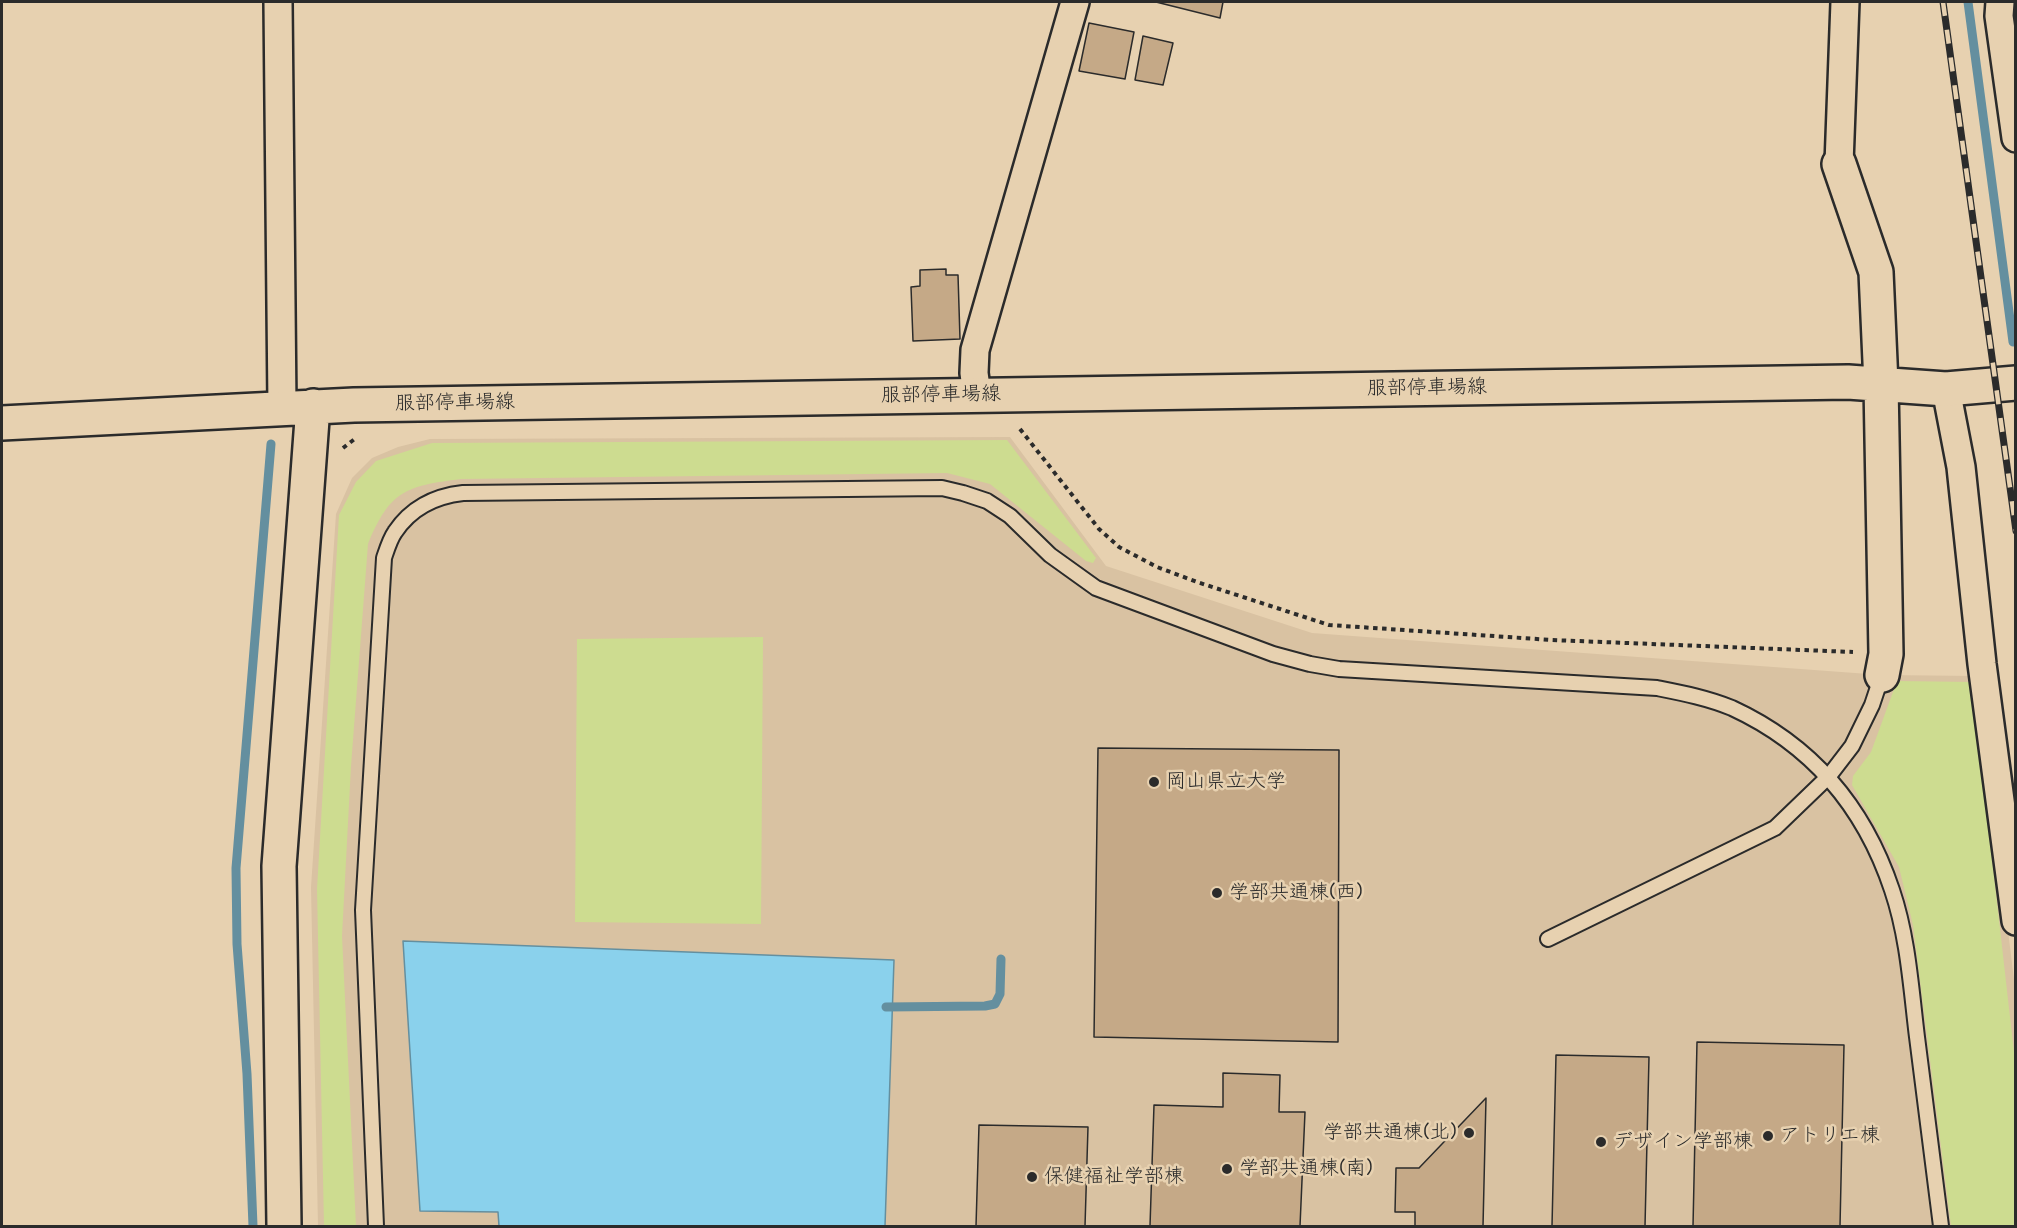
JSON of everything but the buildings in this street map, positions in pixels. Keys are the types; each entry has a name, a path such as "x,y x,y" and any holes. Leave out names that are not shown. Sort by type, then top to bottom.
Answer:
{"main road":[{"path":"1839,164 1876,272 1881,384 1886,654 1882,675"},
{"name":"服部停車場線","path":"2,423 297,407 1848,382 1946,389 2016,383"},
{"path":"284,1227 279,866 297,407"}],"street":[{"path":"278,2 297,407"},
{"path":"977,395 974,373 975,350 1075,2"},
{"path":"1839,164 1845,2"},
{"path":"2000,2 1999,16 2016,138"},
{"path":"1946,389 1961,466 1982,664 2016,921"}],"lane":[{"path":"376,1227 363,910 384,558 394,532 411,514 427,502 449,494 942,488 987,501 1010,516 1050,555 1096,588 1273,654 1339,669 1657,688 1690,694 1731,708 1764,726 1801,751 1829,776 1852,806 1874,846 1892,890 1902,930 1941,1227"},
{"path":"1548,939 1775,828 1829,776 1857,736 1872,705 1882,675"}],"path":[{"path":"1018,426 1099,529 1119,547 1157,567 1329,626 1552,640 1852,653 1852,641"}],"shaded area":[{"name":"岡山県立大学","path":"1010,437 1106,566 1312,633 1882,675 1977,676 2015,988 2015,1226 318,1226 311,887 336,514 352,478 372,458 398,447 430,439"}],"green space":[{"path":"1007,440 1096,558 1093,563 1086,561 990,484 947,473 461,479 413,489 392,502 376,526 368,544 351,766 342,936 356,1226 324,1226 317,889 339,515 356,482 376,461 432,443"},
{"path":"763,637 761,924 575,922 577,639"},
{"path":"1897,681 1972,682 2015,1061 2015,1226 1951,1226 1913,925 1899,867 1852,785 1853,776 1871,752"}],"water":[{"path":"403,941 894,960 885,1226 499,1226 498,1212 420,1211"}],"waterway":[{"path":"1968,2 2013,342"},
{"path":"253,1226 247,1074 237,944 236,868 271,444"},
{"path":"886,1007 995,1004 1000,994 1001,959"}],"railway":[{"path":"1943,2 2016,531"}],"place":[{"name":"岡山県立大学","path":"1154,782"},
{"name":"学部共通棟(西)","path":"1217,893"},
{"name":"学部共通棟(北)","path":"1469,1133"},
{"name":"アトリエ棟","path":"1768,1136"},
{"name":"デザイン学部棟","path":"1601,1142"},
{"name":"学部共通棟(南)","path":"1227,1169"},
{"name":"保健福祉学部棟","path":"1032,1177"}]}
